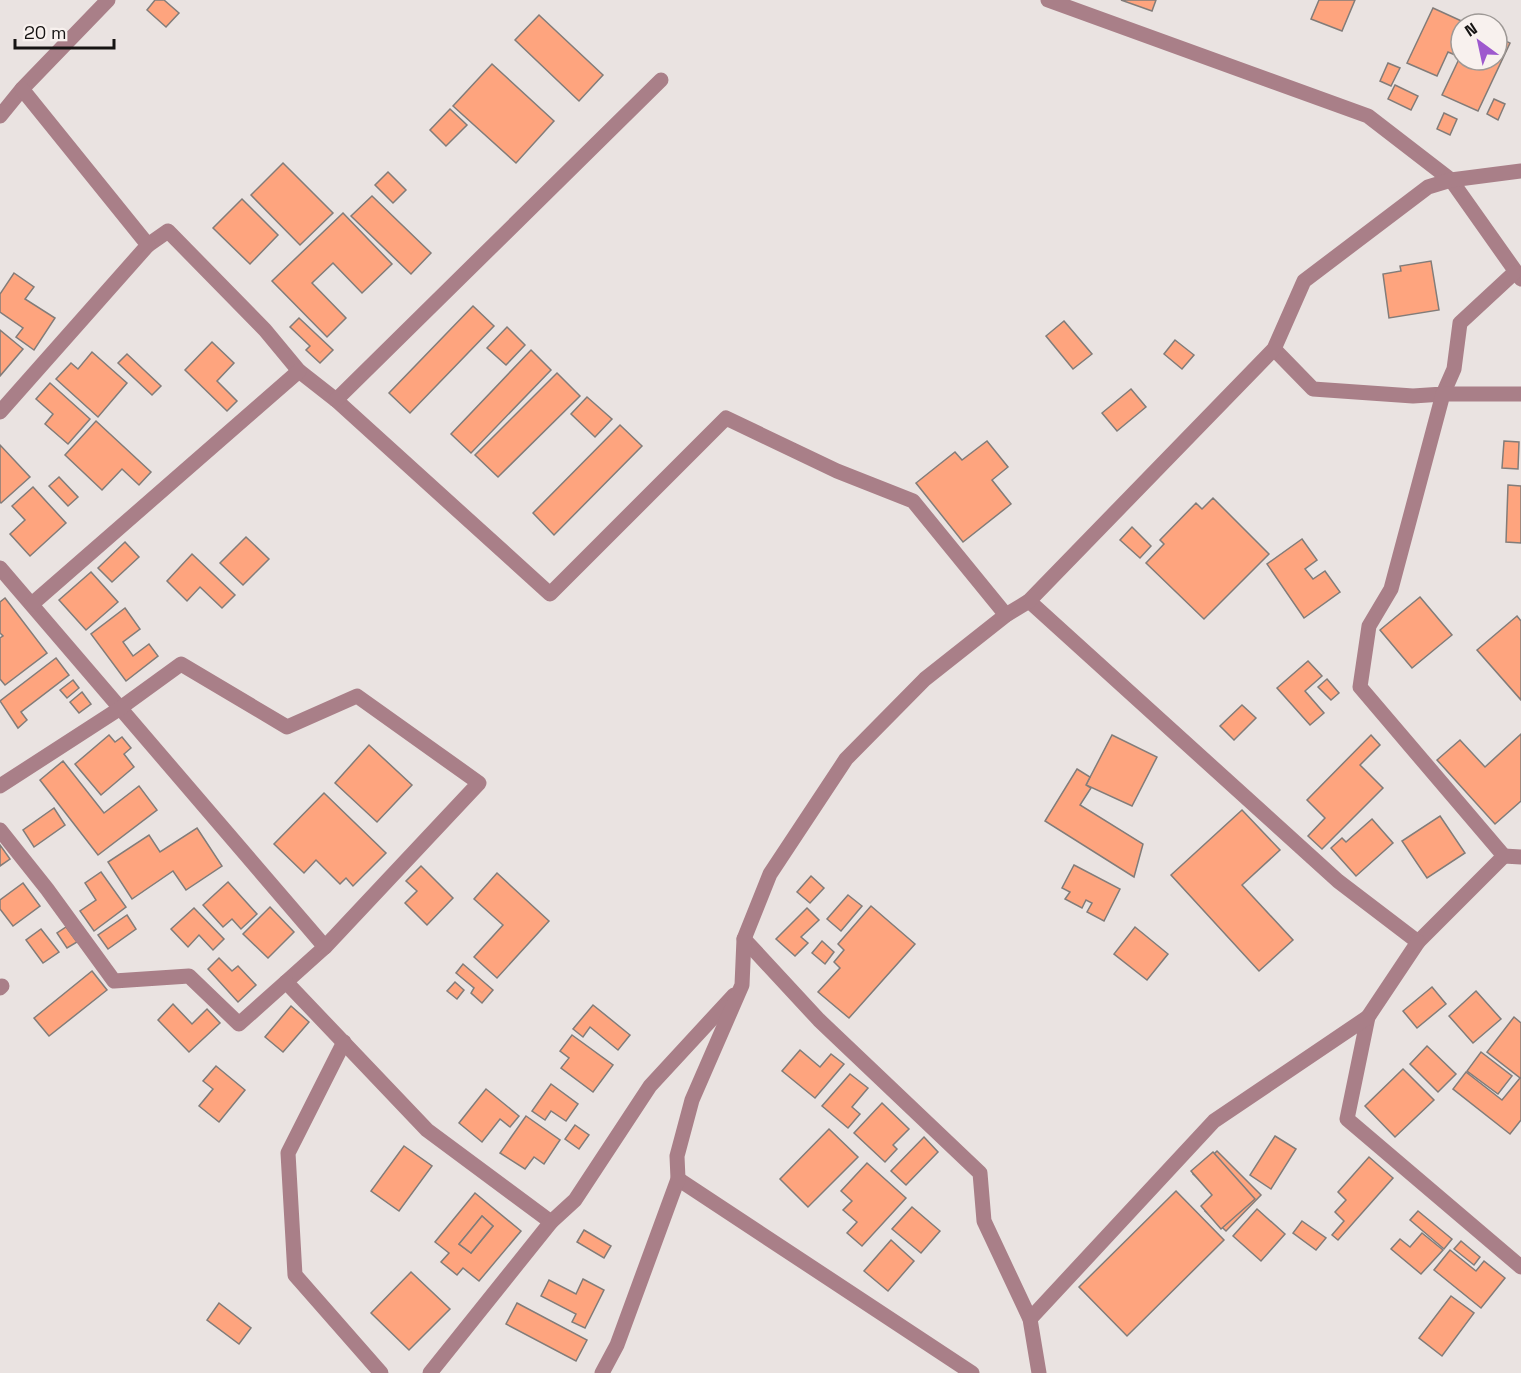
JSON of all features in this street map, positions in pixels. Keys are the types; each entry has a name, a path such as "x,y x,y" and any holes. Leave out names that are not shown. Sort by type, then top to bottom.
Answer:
{"street":[{"path":"0,116 22,89 108,0"},
{"path":"1048,0 1368,116 1451,180 1518,276 1460,323 1454,369 1443,394 1391,589 1369,626 1360,687 1504,856 1521,857"},
{"path":"336,400 661,80"},
{"path":"22,89 147,246"},
{"path":"603,1373 617,1345 678,1179 677,1156 692,1100 742,985 744,939 770,874 846,759 925,679 1006,615 1029,601 1274,349 1304,281 1428,187 1451,180 1521,171"},
{"path":"0,412 147,246 168,231 265,330 299,371 336,400 550,594 726,418 837,471 914,501 1006,615"},
{"path":"1274,349 1313,389 1413,396 1521,394"},
{"path":"32,604 299,371"},
{"path":"0,568 325,947"},
{"path":"1029,601 1338,881 1418,942"},
{"path":"0,786 119,709 181,664 287,727 357,696 479,783 325,947 238,1024 189,976 114,981 47,889 0,830"},
{"path":"1504,856 1418,942 1368,1017 1347,1119 1521,1267"},
{"path":"744,939 819,1020 980,1173 984,1221 1030,1319 1039,1373"},
{"path":"286,982 427,1130 551,1222"},
{"path":"430,1373 551,1222 575,1200 651,1086 742,985"},
{"path":"1030,1319 1214,1121 1368,1017"},
{"path":"344,1042 288,1153 295,1275 381,1373"},
{"path":"678,1179 972,1373"}],"building":[{"path":"155,0 164,0 179,13 166,27 147,10"},
{"path":"1121,0 1156,0 1152,11"},
{"path":"1319,0 1355,0 1342,31 1311,19"},
{"path":"1433,8 1449,15 1449,52 1437,76 1407,63"},
{"path":"539,15 603,75 579,101 515,40"},
{"path":"1388,63 1400,68 1391,86 1380,81"},
{"path":"492,64 554,121 516,163 453,106"},
{"path":"1453,72 1496,72 1478,111 1442,95"},
{"path":"1395,85 1418,96 1411,110 1388,99"},
{"path":"1494,99 1505,104 1498,120 1487,114"},
{"path":"450,109 467,125 446,146 430,130"},
{"path":"1444,113 1457,119 1450,135 1437,129"},
{"path":"283,163 333,213 300,245 251,195"},
{"path":"388,172 406,190 393,203 375,185"},
{"path":"372,196 431,253 411,274 351,216"},
{"path":"242,199 278,235 250,264 213,228"},
{"path":"343,213 392,264 362,293 333,263 312,283 346,318 327,337 272,281"},
{"path":"1431,261 1439,310 1389,318 1383,274 1401,271 1400,266"},
{"path":"14,273 34,287 25,299 55,318 34,350 16,337 23,328 0,312 0,294"},
{"path":"473,306 494,326 410,413 389,393"},
{"path":"299,318 333,350 320,363 306,350 310,346 290,327"},
{"path":"1064,321 1092,354 1073,369 1046,336"},
{"path":"507,327 525,345 506,365 487,348"},
{"path":"0,330 23,349 0,376"},
{"path":"1175,340 1194,355 1182,369 1164,354"},
{"path":"212,342 234,363 217,381 237,401 227,411 185,370"},
{"path":"531,350 551,370 471,453 451,434"},
{"path":"92,352 127,383 98,417 56,379 71,363 78,369"},
{"path":"127,354 161,386 152,395 118,363"},
{"path":"557,373 580,396 498,477 475,455"},
{"path":"50,383 90,419 68,444 45,424 53,414 36,399"},
{"path":"1131,389 1146,407 1117,431 1102,413"},
{"path":"587,397 612,419 595,437 571,414"},
{"path":"96,421 151,472 139,485 122,469 102,490 65,455"},
{"path":"620,425 642,446 554,535 533,513"},
{"path":"987,441 1008,467 992,480 1011,504 963,542 916,483 955,452 962,460"},
{"path":"1504,441 1519,442 1518,469 1502,468"},
{"path":"0,445 30,477 1,503 0,502"},
{"path":"59,477 78,497 68,506 49,486"},
{"path":"1508,485 1521,486 1521,543 1506,542"},
{"path":"33,487 66,523 30,556 10,534 25,520 12,506"},
{"path":"1213,498 1269,554 1204,619 1146,563 1164,544 1160,540 1196,503 1202,509"},
{"path":"1132,527 1151,546 1140,558 1120,540"},
{"path":"246,537 269,559 243,585 220,563"},
{"path":"1302,539 1317,560 1305,569 1313,579 1325,571 1340,592 1304,618 1267,564"},
{"path":"125,542 139,557 112,582 98,568"},
{"path":"192,554 235,595 222,608 200,587 187,601 167,581"},
{"path":"91,572 118,602 86,630 59,600"},
{"path":"1420,597 1452,635 1412,668 1380,630"},
{"path":"5,598 47,653 5,685 0,679 0,638 3,636 0,633 0,602"},
{"path":"125,608 140,629 123,642 133,656 149,644 158,656 126,681 91,634"},
{"path":"1517,616 1521,621 1521,700 1477,650"},
{"path":"56,658 69,675 21,712 27,720 18,728 0,701"},
{"path":"1308,661 1322,676 1305,691 1324,713 1310,725 1277,688"},
{"path":"1327,679 1339,693 1331,700 1318,687"},
{"path":"73,680 79,688 67,698 60,690"},
{"path":"82,692 91,704 79,713 70,702"},
{"path":"1242,705 1256,718 1234,740 1220,726"},
{"path":"1521,734 1521,801 1495,824 1437,760 1460,740 1485,767"},
{"path":"109,735 115,742 122,737 131,748 124,754 134,767 101,795 75,764"},
{"path":"1112,735 1157,757 1132,806 1086,785"},
{"path":"1371,735 1380,745 1360,765 1383,788 1322,849 1308,836 1325,818 1307,800"},
{"path":"369,745 412,785 377,822 335,783"},
{"path":"63,761 104,813 139,786 157,810 98,855 40,780"},
{"path":"1077,769 1090,777 1086,785 1091,788 1080,805 1143,844 1134,877 1045,821"},
{"path":"324,793 386,853 353,886 346,878 340,884 316,860 304,873 274,844"},
{"path":"54,808 65,825 34,847 23,830"},
{"path":"1242,810 1280,850 1242,885 1293,940 1259,971 1171,875"},
{"path":"1440,816 1465,853 1427,878 1402,841"},
{"path":"1372,819 1393,843 1356,876 1331,848 1342,838 1346,842"},
{"path":"197,828 222,866 186,890 173,871 132,899 108,862 149,835 160,852"},
{"path":"0,845 10,859 0,866"},
{"path":"1074,865 1120,889 1104,921 1087,912 1092,903 1086,900 1082,908 1065,899 1070,892 1062,888"},
{"path":"421,866 453,898 427,925 405,903 417,891 406,881"},
{"path":"101,872 126,907 94,931 80,911 96,900 85,883"},
{"path":"497,873 549,921 497,978 474,957 503,925 474,899"},
{"path":"811,876 824,888 810,903 797,892"},
{"path":"228,882 257,914 241,929 232,919 223,927 203,905"},
{"path":"23,883 40,906 13,926 0,909 0,900"},
{"path":"848,895 862,906 841,931 827,919"},
{"path":"871,906 915,944 849,1018 818,992 840,968 834,962 844,950 838,944"},
{"path":"270,907 294,932 268,958 243,934"},
{"path":"194,908 224,939 213,950 199,935 188,947 171,929"},
{"path":"807,908 819,920 801,937 808,943 795,956 776,939"},
{"path":"127,915 136,929 108,949 98,935"},
{"path":"66,927 77,942 67,948 57,933"},
{"path":"1135,927 1168,954 1147,980 1114,954"},
{"path":"41,929 59,952 43,963 26,940"},
{"path":"822,941 834,952 825,964 812,953"},
{"path":"219,958 232,971 238,966 256,985 238,1002 208,969"},
{"path":"463,964 493,990 482,1003 471,993 474,988 456,973"},
{"path":"92,971 107,990 49,1036 34,1018"},
{"path":"455,982 464,990 457,999 447,991"},
{"path":"1432,987 1446,1004 1417,1028 1403,1011"},
{"path":"1476,991 1501,1019 1473,1043 1449,1016"},
{"path":"173,1004 192,1024 207,1009 220,1023 189,1052 158,1020"},
{"path":"593,1005 630,1035 618,1050 590,1027 583,1037 573,1029"},
{"path":"291,1006 309,1022 283,1052 265,1037"},
{"path":"1514,1017 1521,1023 1521,1120 1510,1134 1453,1089 1466,1072 1502,1100 1520,1078 1487,1052"},
{"path":"572,1035 613,1065 593,1092 561,1068 569,1058 560,1051"},
{"path":"1427,1046 1456,1074 1438,1092 1410,1064"},
{"path":"800,1050 820,1067 831,1054 844,1064 815,1098 782,1071"},
{"path":"1481,1052 1512,1076 1498,1094 1467,1071"},
{"path":"216,1066 245,1090 219,1122 199,1106 213,1089 203,1081"},
{"path":"1403,1069 1434,1100 1395,1137 1365,1106"},
{"path":"850,1074 868,1088 852,1107 860,1114 848,1128 822,1106"},
{"path":"551,1084 578,1104 566,1121 551,1111 545,1120 532,1111"},
{"path":"486,1089 519,1116 510,1127 500,1119 482,1142 459,1123"},
{"path":"882,1103 909,1129 893,1145 897,1149 885,1162 854,1133"},
{"path":"526,1116 560,1140 544,1164 534,1157 525,1169 500,1153"},
{"path":"575,1125 589,1135 579,1149 565,1139"},
{"path":"829,1129 858,1157 808,1207 780,1179"},
{"path":"1275,1136 1296,1149 1271,1189 1250,1175"},
{"path":"924,1137 938,1152 906,1185 891,1171"},
{"path":"404,1146 432,1166 399,1211 371,1191"},
{"path":"1217,1151 1261,1195 1226,1231 1205,1211 1218,1198 1193,1174"},
{"path":"1213,1152 1255,1199 1221,1229 1201,1206 1212,1195 1191,1171"},
{"path":"1369,1157 1393,1178 1338,1240 1332,1235 1344,1221 1335,1212 1346,1200 1338,1192"},
{"path":"867,1163 906,1198 862,1246 847,1233 857,1222 843,1210 852,1201 841,1191"},
{"path":"1176,1191 1224,1240 1127,1336 1079,1287"},
{"path":"475,1193 521,1231 479,1281 463,1268 457,1275 441,1262 449,1253 435,1242","holes":["482,1216 493,1226 471,1253 459,1244"]},
{"path":"912,1207 940,1231 921,1253 892,1229"},
{"path":"1257,1209 1285,1234 1261,1261 1233,1236"},
{"path":"1418,1211 1452,1239 1444,1249 1410,1220"},
{"path":"482,1216 493,1226 471,1253 459,1244"},
{"path":"1302,1221 1326,1238 1316,1250 1293,1233"},
{"path":"584,1230 611,1246 604,1258 577,1242"},
{"path":"1422,1233 1443,1250 1421,1274 1391,1249 1400,1239 1410,1247"},
{"path":"891,1240 914,1261 888,1291 864,1271"},
{"path":"1461,1241 1480,1257 1474,1265 1454,1249"},
{"path":"1450,1250 1476,1271 1484,1261 1505,1278 1481,1308 1434,1270"},
{"path":"411,1272 450,1309 409,1350 371,1313"},
{"path":"583,1279 604,1290 585,1328 572,1322 576,1314 541,1296 549,1280 576,1294"},
{"path":"1451,1296 1474,1313 1442,1356 1419,1338"},
{"path":"219,1303 251,1328 239,1344 207,1320"},
{"path":"517,1303 587,1340 576,1361 506,1324"}]}
